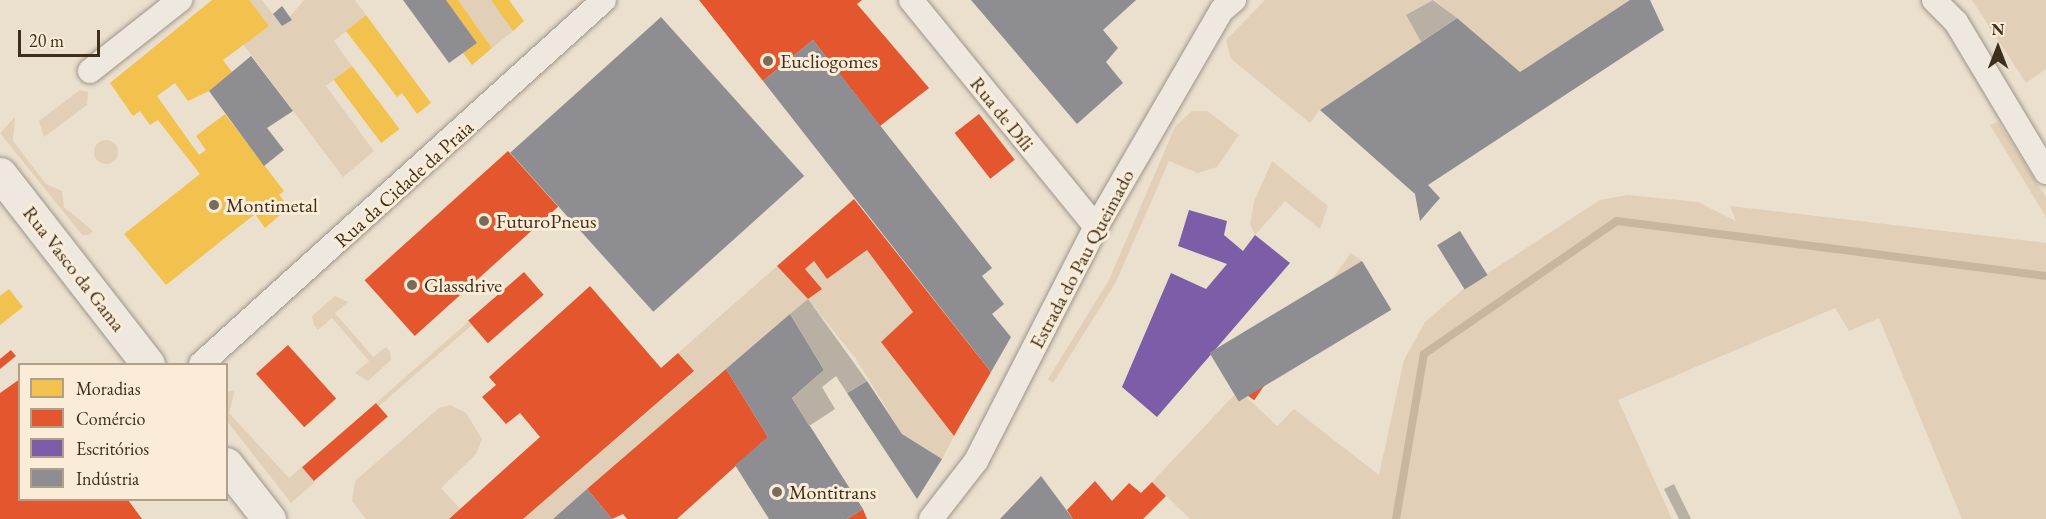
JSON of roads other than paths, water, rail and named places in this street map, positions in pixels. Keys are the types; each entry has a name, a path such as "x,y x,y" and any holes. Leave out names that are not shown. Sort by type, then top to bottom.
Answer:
{"main road":[{"name":"Rua Vasco da Gama","path":"0,174 147,363"},
{"path":"228,468 269,519"}],"street":[{"path":"90,71 180,0"},
{"name":"Rua da Cidade da Praia","path":"202,363 604,0"},
{"name":"Rua de Díli","path":"911,0 1096,227"},
{"name":"Estrada do Pau Queimado","path":"931,519 976,461 1096,227 1222,10 1234,0"},
{"path":"1934,0 1956,22 2046,172"}],"waterway":[{"path":"1396,519 1424,354 1617,221 2046,276"}],"place":[{"name":"Eucliogomes","path":"768,61"},
{"name":"Montimetal","path":"214,205"},
{"name":"FuturoPneus","path":"484,221"},
{"name":"Glassdrive","path":"412,285"},
{"name":"Montitrans","path":"777,492"}]}
